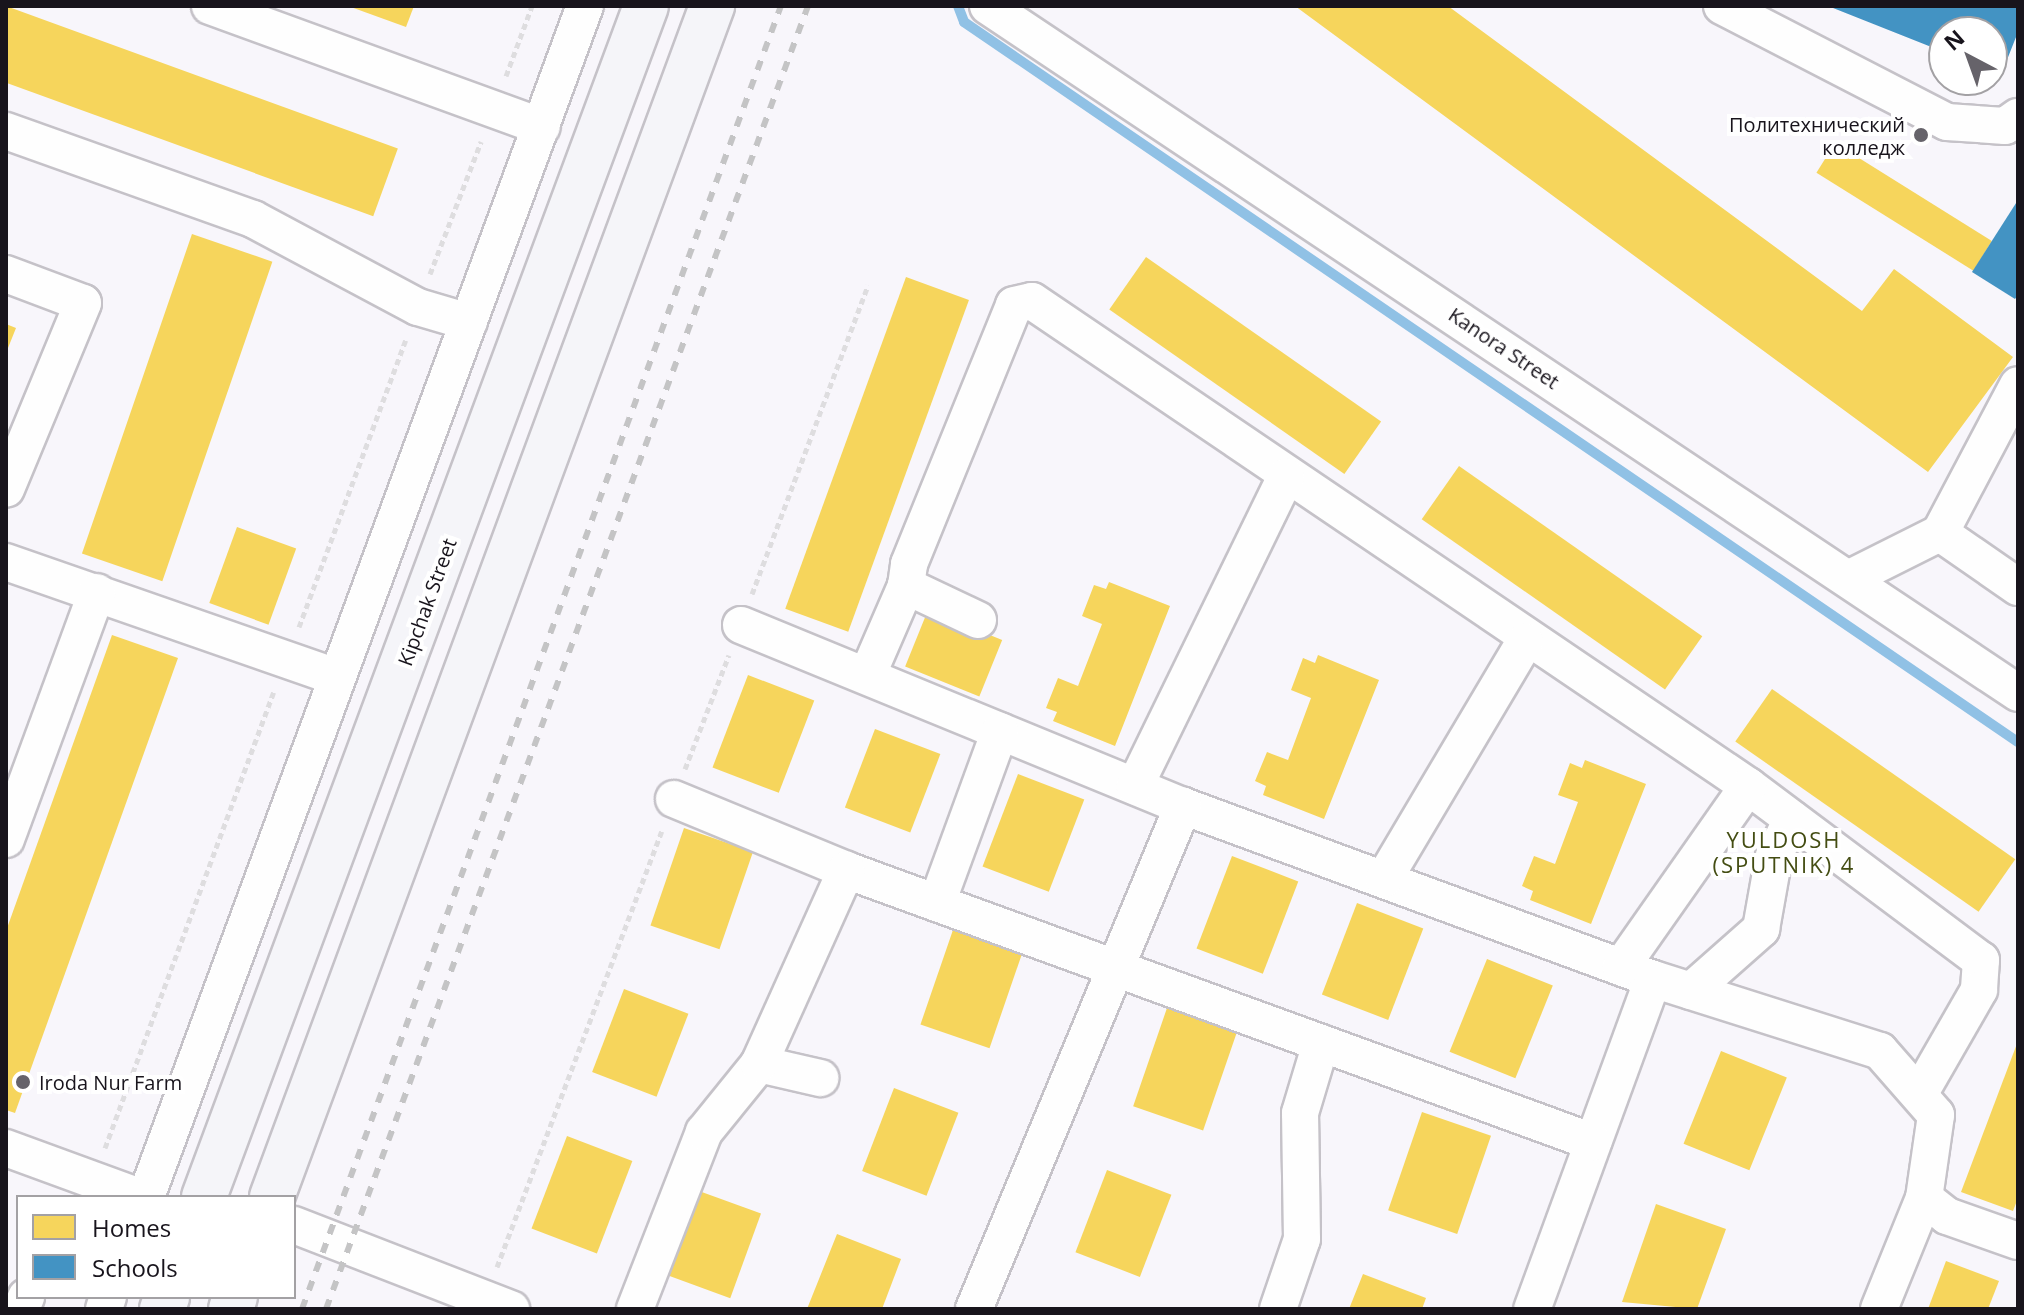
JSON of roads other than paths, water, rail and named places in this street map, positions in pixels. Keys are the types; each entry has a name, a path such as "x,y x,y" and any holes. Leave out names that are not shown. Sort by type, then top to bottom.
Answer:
{"main road":[{"name":"Kipchak Street","path":"205,1195 646,6"},
{"path":"273,1195 712,6"}],"street":[{"path":"210,6 260,14 542,127"},
{"path":"144,1195 585,6"},
{"name":"Kanora Street","path":"988,6 1850,578 2018,693"},
{"path":"1722,6 1947,122 2005,126 2018,117"},
{"path":"6,131 253,219 418,307 469,322"},
{"path":"6,274 83,303 6,489"},
{"path":"867,676 906,586 1014,305 1032,301 1525,642 1748,786 1981,960 1979,990 1921,1091"},
{"path":"1850,578 1940,533 2018,385"},
{"path":"1135,786 1286,477"},
{"path":"1940,533 2018,587"},
{"path":"6,562 337,677"},
{"path":"906,586 978,620"},
{"path":"6,839 97,592"},
{"path":"741,625 1183,806 1637,973 1880,1051 1921,1091 1936,1115 1924,1198 1879,1309"},
{"path":"1384,879 1525,642"},
{"path":"937,903 1000,731"},
{"path":"1532,1309 1593,1142 1637,973 1748,786"},
{"path":"674,799 846,870 1593,1142"},
{"path":"974,1309 1183,806"},
{"path":"1691,991 1761,929 1774,856 1792,819"},
{"path":"635,1309 704,1132 759,1064 794,999 846,870"},
{"path":"1278,1309 1302,1239 1300,1113 1321,1043"},
{"path":"759,1064 820,1078"},
{"path":"6,1148 77,1183 134,1195"},
{"path":"1924,1198 1947,1216 2018,1241"},
{"path":"296,1226 511,1309"}],"waterway":[{"path":"958,6 964,22 2018,742"}],"railway":[{"path":"302,1309 781,6"},
{"path":"326,1309 808,6"}],"place":[{"name":"Политехнический колледж","path":"1921,135"},
{"name":"Iroda Nur Farm","path":"23,1082"}],"district":[{"name":"YULDOSH (SPUTNIK) 4","path":"1784,852"}]}
